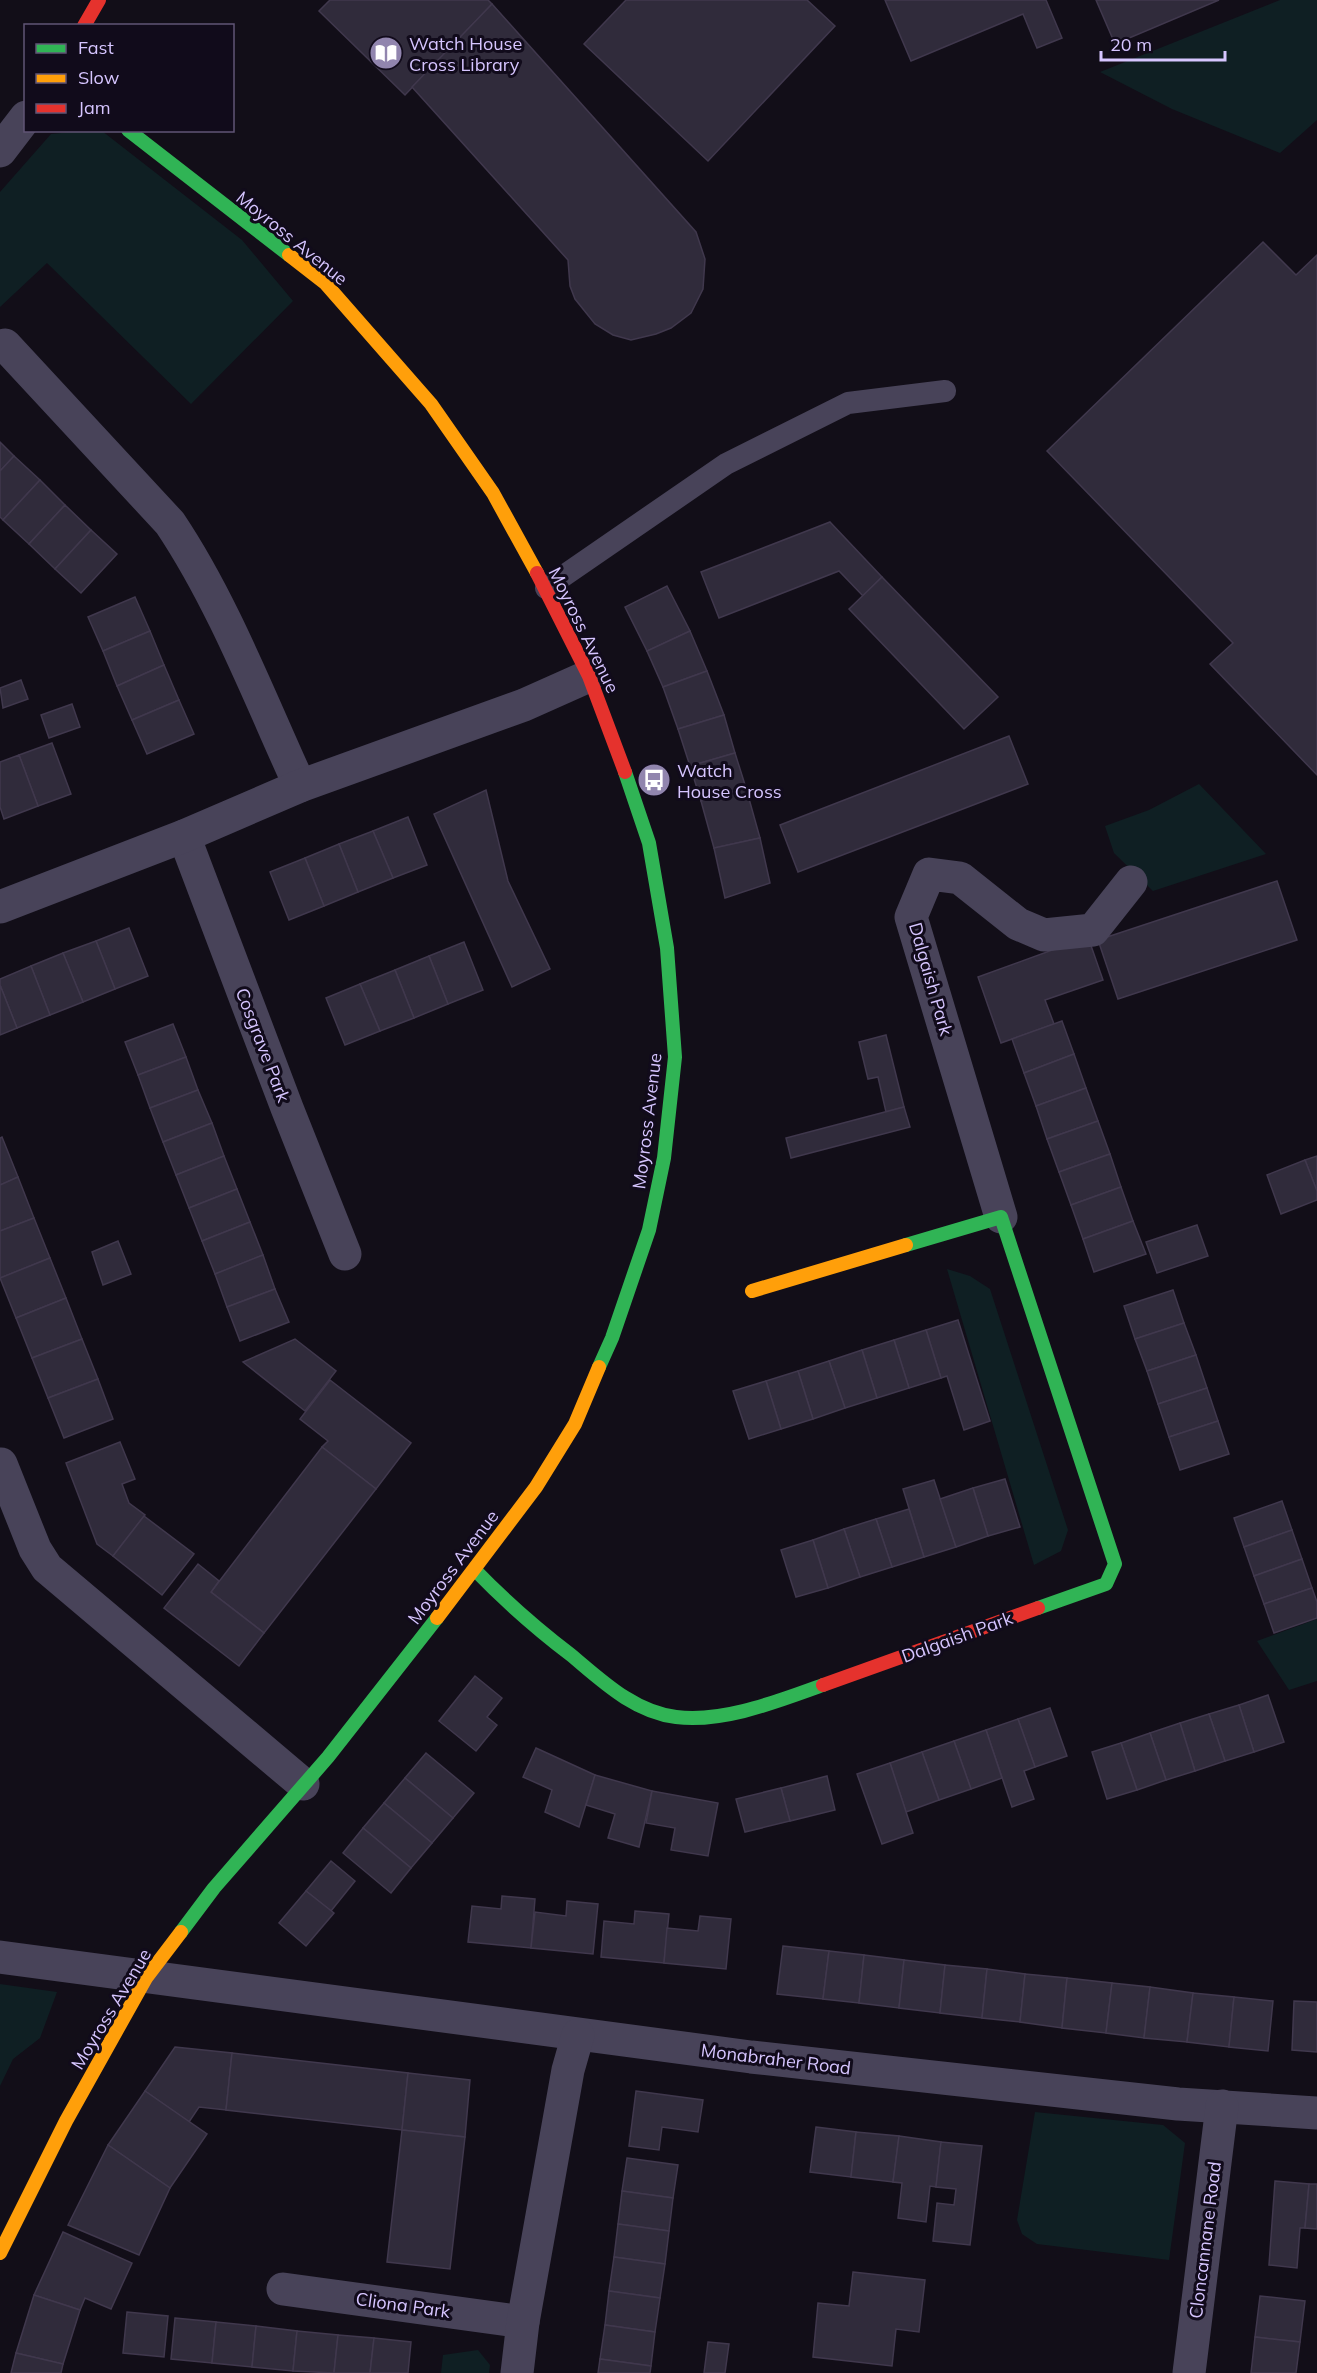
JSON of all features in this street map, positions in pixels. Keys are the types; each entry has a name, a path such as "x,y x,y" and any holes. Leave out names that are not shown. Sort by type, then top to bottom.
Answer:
{"street":[{"path":"85,24 99,0"},
{"path":"0,151 24,120"},
{"name":"Moyross Avenue","path":"0,2253 66,2121 146,1978 214,1888 303,1784 475,1570 536,1487 574,1424 612,1338 649,1230 664,1158 675,1057 667,948 649,843 618,750 589,676 546,588 494,493 432,404 325,283 131,132"},
{"path":"5,345 176,531 212,594 300,786"},
{"path":"0,907 183,836 300,786 524,705 589,676"},
{"name":"Cosgrave Park","path":"183,836 286,1108 345,1254"},
{"name":"Dalgaish Park","path":"475,1570 502,1600 611,1688 642,1706 675,1717 713,1715 743,1710 787,1698 1106,1584 1115,1564 1001,1217 911,917 929,874 960,878 1018,924 1044,935 1093,930 1131,882"},
{"path":"752,1291 1001,1217"},
{"path":"0,1463 35,1549 47,1568 303,1784"},
{"path":"0,1957 146,1978"},
{"name":"Monabraher Road","path":"146,1978 751,2057 1142,2100 1317,2113"},
{"path":"517,2373 568,2070 578,2035"},
{"name":"Cloncannane Road","path":"1189,2373 1222,2106"},
{"name":"Cliona Park","path":"283,2289 524,2322"}],"lane":[{"path":"546,588 726,464 838,408 848,404 945,391"}],"shaded area":[{"path":"1280,0 1317,0 1317,120 1280,153 1172,109 1100,72"},
{"path":"103,132 242,240 293,301 191,404 47,263 0,307 0,192 51,134"},
{"path":"1199,784 1266,854 1153,891 1114,853 1105,826 1149,810"},
{"path":"947,1269 970,1276 990,1289 1068,1530 1061,1551 1034,1565"},
{"path":"1317,1619 1317,1681 1289,1690 1257,1641"},
{"path":"0,1984 57,1992 40,2038 13,2059 0,2086"},
{"path":"1035,2112 1163,2125 1185,2143 1169,2260 1037,2244 1022,2234 1017,2220"},
{"path":"478,2350 490,2365 489,2373 441,2373 443,2355"}],"building":[{"path":"330,0 488,0 492,4 405,95 319,11"},
{"path":"626,0 807,0 835,26 708,161 584,44"},
{"path":"885,0 1046,0 1062,38 1037,48 1023,14 911,61"},
{"path":"1096,0 1219,0 1115,44"},
{"path":"492,4 696,232 705,259 703,289 691,313 671,328 631,340 613,335 595,324 575,299 570,286 568,260 412,87"},
{"path":"1263,242 1296,275 1317,255 1317,775 1210,664 1233,643 1047,451"},
{"path":"0,442 14,456 0,471"},
{"path":"14,456 40,480 3,520 0,517 0,471"},
{"path":"40,480 65,505 29,544 3,520"},
{"path":"65,505 91,530 55,569 29,544"},
{"path":"830,522 882,577 863,596 839,571 719,618 701,572"},
{"path":"91,530 117,554 81,593 55,569"},
{"path":"882,577 998,697 964,729 849,609"},
{"path":"667,586 690,631 647,651 625,607"},
{"path":"135,597 150,631 103,651 88,617"},
{"path":"150,631 164,665 117,686 103,651"},
{"path":"690,631 707,671 663,687 647,651"},
{"path":"164,665 179,700 132,720 117,686"},
{"path":"707,671 724,715 678,729 663,687"},
{"path":"21,680 28,699 3,708 0,688"},
{"path":"179,700 194,734 147,754 132,720"},
{"path":"72,704 80,727 49,738 41,715"},
{"path":"724,715 735,753 690,766 678,729"},
{"path":"1009,736 1028,784 798,872 780,825"},
{"path":"52,743 71,794 38,806 19,755"},
{"path":"735,753 746,788 701,801 690,766"},
{"path":"19,755 38,806 4,819 0,807 0,762"},
{"path":"746,788 760,838 714,848 701,801"},
{"path":"486,790 508,881 550,969 512,987 434,814"},
{"path":"408,817 427,865 393,878 373,831"},
{"path":"373,831 393,878 358,892 339,844"},
{"path":"760,838 770,883 725,898 714,848"},
{"path":"339,844 358,892 324,906 305,858"},
{"path":"305,858 324,906 289,920 270,872"},
{"path":"1277,881 1297,940 1118,999 1098,940"},
{"path":"129,928 148,976 115,989 96,941"},
{"path":"1088,937 1103,980 1045,1000 1054,1024 1001,1043 978,977"},
{"path":"96,941 115,989 83,1002 63,953"},
{"path":"464,942 483,990 448,1004 429,956"},
{"path":"63,953 83,1002 50,1015 31,966"},
{"path":"429,956 448,1004 414,1018 395,970"},
{"path":"31,966 50,1015 17,1028 0,985 0,979"},
{"path":"395,970 414,1018 380,1031 360,984"},
{"path":"360,984 380,1031 345,1045 326,998"},
{"path":"0,985 17,1028 0,1035"},
{"path":"1062,1021 1074,1054 1024,1073 1012,1039"},
{"path":"173,1024 186,1057 138,1075 125,1042"},
{"path":"886,1035 904,1107 886,1112 878,1077 868,1079 859,1042"},
{"path":"1074,1054 1086,1088 1036,1106 1024,1073"},
{"path":"186,1057 198,1090 150,1108 138,1075"},
{"path":"1086,1088 1098,1121 1047,1139 1036,1106"},
{"path":"198,1090 212,1123 163,1142 150,1108"},
{"path":"904,1107 910,1127 791,1158 786,1138"},
{"path":"1098,1121 1110,1154 1059,1172 1047,1139"},
{"path":"212,1123 224,1156 176,1175 163,1142"},
{"path":"2,1137 18,1177 0,1185 0,1138"},
{"path":"1110,1154 1121,1187 1071,1205 1059,1172"},
{"path":"224,1156 237,1189 189,1208 176,1175"},
{"path":"1317,1156 1317,1191 1305,1160"},
{"path":"1305,1160 1317,1191 1317,1200 1281,1214 1267,1175"},
{"path":"18,1177 34,1218 0,1231 0,1185"},
{"path":"1121,1187 1133,1221 1083,1239 1071,1205"},
{"path":"237,1189 250,1222 202,1241 189,1208"},
{"path":"34,1218 50,1258 0,1278 0,1231"},
{"path":"1133,1221 1146,1254 1094,1272 1083,1239"},
{"path":"250,1222 263,1255 215,1274 202,1241"},
{"path":"1197,1225 1208,1256 1157,1273 1146,1242"},
{"path":"118,1241 131,1274 103,1285 92,1252"},
{"path":"263,1255 275,1289 227,1307 215,1274"},
{"path":"50,1258 66,1298 16,1318 0,1278"},
{"path":"275,1289 289,1322 240,1341 227,1307"},
{"path":"1173,1290 1184,1323 1135,1339 1124,1306"},
{"path":"66,1298 82,1339 32,1358 16,1318"},
{"path":"958,1320 990,1421 964,1430 947,1376 941,1378 926,1330"},
{"path":"1184,1323 1196,1355 1147,1371 1135,1339"},
{"path":"926,1330 941,1378 909,1388 894,1340"},
{"path":"82,1339 98,1379 48,1398 32,1358"},
{"path":"295,1339 336,1371 305,1411 243,1362"},
{"path":"894,1340 909,1388 877,1398 862,1350"},
{"path":"862,1350 877,1398 845,1408 829,1361"},
{"path":"1196,1355 1207,1388 1158,1404 1147,1371"},
{"path":"829,1361 845,1408 813,1419 798,1371"},
{"path":"798,1371 813,1419 781,1429 766,1381"},
{"path":"98,1379 113,1419 64,1438 48,1398"},
{"path":"330,1380 411,1443 376,1489 322,1447 328,1441 300,1419"},
{"path":"766,1381 781,1429 749,1439 733,1391"},
{"path":"1207,1388 1218,1421 1169,1437 1158,1404"},
{"path":"1218,1421 1229,1454 1180,1470 1169,1437"},
{"path":"120,1442 135,1479 122,1484 129,1503 145,1515 113,1556 97,1544 66,1463"},
{"path":"322,1447 376,1489 264,1633 211,1592"},
{"path":"1005,1479 1020,1527 988,1536 973,1488"},
{"path":"934,1480 956,1547 924,1557 903,1489"},
{"path":"973,1488 988,1536 956,1547 940,1499"},
{"path":"1282,1501 1292,1530 1244,1547 1234,1518"},
{"path":"909,1509 924,1557 892,1567 876,1519"},
{"path":"144,1516 194,1554 162,1595 113,1556"},
{"path":"876,1519 892,1567 860,1577 844,1529"},
{"path":"844,1529 860,1577 828,1588 813,1540"},
{"path":"1292,1530 1302,1559 1254,1576 1244,1547"},
{"path":"813,1540 828,1588 796,1597 781,1550"},
{"path":"1302,1559 1312,1588 1264,1604 1254,1576"},
{"path":"198,1564 219,1581 211,1592 264,1633 239,1666 164,1608"},
{"path":"1312,1588 1317,1602 1317,1618 1274,1633 1264,1604"},
{"path":"475,1676 502,1698 487,1717 497,1725 476,1751 439,1721"},
{"path":"1268,1695 1284,1742 1254,1752 1239,1705"},
{"path":"1239,1705 1254,1752 1225,1761 1209,1714"},
{"path":"1050,1708 1067,1756 1035,1767 1018,1719"},
{"path":"1209,1714 1225,1761 1195,1771 1180,1723"},
{"path":"1018,1719 1035,1767 1024,1771 1034,1799 1012,1807 986,1730"},
{"path":"1180,1723 1195,1771 1166,1780 1150,1733"},
{"path":"986,1730 1002,1778 971,1789 954,1741"},
{"path":"1150,1733 1166,1780 1137,1790 1121,1743"},
{"path":"954,1741 971,1789 939,1800 922,1752"},
{"path":"1121,1743 1137,1790 1107,1799 1092,1752"},
{"path":"536,1748 595,1775 579,1827 545,1812 552,1790 523,1777"},
{"path":"922,1752 939,1800 906,1812 890,1763"},
{"path":"426,1753 474,1793 453,1818 405,1778"},
{"path":"890,1763 913,1833 882,1844 857,1774"},
{"path":"595,1775 652,1791 639,1847 608,1838 615,1814 586,1805"},
{"path":"827,1776 835,1810 790,1821 781,1788"},
{"path":"405,1778 453,1818 432,1843 384,1803"},
{"path":"781,1788 790,1821 745,1832 736,1799"},
{"path":"652,1791 718,1803 708,1856 671,1850 675,1828 646,1823"},
{"path":"384,1803 432,1843 411,1868 363,1828"},
{"path":"363,1828 411,1868 391,1893 343,1853"},
{"path":"331,1861 355,1881 331,1911 306,1891"},
{"path":"306,1891 334,1913 306,1946 279,1923"},
{"path":"502,1896 535,1899 531,1948 468,1942 472,1906 501,1909"},
{"path":"567,1901 598,1904 593,1954 531,1948 535,1912 566,1916"},
{"path":"635,1911 669,1914 664,1963 601,1957 604,1921 634,1924"},
{"path":"700,1916 731,1919 726,1969 664,1963 667,1928 698,1931"},
{"path":"783,1946 829,1951 823,1999 777,1994"},
{"path":"829,1951 864,1955 859,2003 823,1999"},
{"path":"864,1955 904,1960 899,2008 859,2003"},
{"path":"904,1960 945,1965 940,2013 899,2008"},
{"path":"945,1965 987,1969 982,2018 940,2013"},
{"path":"987,1969 1025,1974 1020,2022 982,2018"},
{"path":"1025,1974 1067,1978 1062,2028 1020,2022"},
{"path":"1067,1978 1112,1983 1106,2033 1062,2028"},
{"path":"1112,1983 1150,1987 1144,2038 1106,2033"},
{"path":"1150,1987 1193,1993 1187,2042 1144,2038"},
{"path":"1193,1993 1234,1997 1229,2047 1187,2042"},
{"path":"1234,1997 1273,2001 1268,2051 1229,2047"},
{"path":"1294,2001 1317,2002 1317,2052 1292,2050"},
{"path":"175,2047 232,2053 226,2110 199,2107 189,2122 145,2091"},
{"path":"232,2053 408,2073 402,2130 226,2110"},
{"path":"408,2073 470,2080 465,2137 402,2130"},
{"path":"145,2091 207,2134 170,2188 108,2145"},
{"path":"636,2091 703,2100 698,2132 662,2127 659,2150 629,2146"},
{"path":"816,2127 856,2132 851,2177 810,2172"},
{"path":"402,2130 465,2137 450,2269 387,2262"},
{"path":"856,2132 899,2136 893,2182 851,2177"},
{"path":"899,2136 941,2142 936,2187 930,2186 926,2222 898,2218 902,2183 893,2182"},
{"path":"941,2142 982,2146 970,2245 933,2241 937,2203 954,2205 956,2189 936,2187"},
{"path":"108,2145 170,2188 139,2255 68,2225"},
{"path":"627,2158 678,2165 673,2198 622,2191"},
{"path":"1275,2181 1309,2184 1305,2228 1300,2228 1297,2268 1269,2265"},
{"path":"1309,2184 1317,2184 1317,2229 1305,2228"},
{"path":"622,2191 673,2198 669,2231 618,2224"},
{"path":"618,2224 669,2231 665,2264 614,2257"},
{"path":"63,2232 132,2263 111,2309 85,2298 80,2310 34,2295"},
{"path":"614,2257 665,2264 660,2298 609,2291"},
{"path":"853,2272 925,2280 919,2332 896,2329 892,2366 813,2357 818,2303 849,2306"},
{"path":"609,2291 660,2298 655,2332 605,2325"},
{"path":"34,2295 80,2310 63,2364 16,2353"},
{"path":"1260,2296 1305,2301 1300,2342 1255,2337"},
{"path":"127,2312 168,2316 164,2357 123,2353"},
{"path":"175,2318 216,2322 212,2363 171,2359"},
{"path":"216,2322 256,2326 252,2367 212,2363"},
{"path":"605,2325 655,2332 651,2366 600,2359"},
{"path":"256,2326 297,2331 293,2371 252,2367"},
{"path":"297,2331 338,2335 334,2373 293,2371"},
{"path":"338,2335 374,2338 370,2373 334,2373"},
{"path":"1255,2337 1300,2342 1296,2373 1251,2373"},
{"path":"374,2338 411,2342 408,2373 370,2373"},
{"path":"708,2342 729,2344 725,2373 704,2373"},
{"path":"16,2353 63,2364 61,2373 11,2373"},
{"path":"600,2359 651,2366 650,2373 598,2373"}],"traffic: fast":[{"path":"131,132 289,255"},
{"path":"599,1367 612,1338 649,1230 664,1158 675,1057 667,948 649,843 625,772"},
{"path":"906,1245 1001,1217 1115,1564 1106,1584 1038,1608"},
{"path":"475,1570 546,1635 607,1685 632,1702 661,1714 694,1718 732,1714 823,1685"},
{"path":"181,1932 214,1888 328,1757 437,1618"}],"traffic: slow":[{"path":"289,255 325,283 431,404 493,493 537,573"},
{"path":"752,1291 906,1245"},
{"path":"437,1618 536,1487 575,1424 599,1367"},
{"path":"0,2253 66,2121 146,1978 181,1932"}],"traffic: jam":[{"path":"85,24 99,0"},
{"path":"537,573 589,676 625,772"},
{"path":"823,1685 1038,1608"}],"place":[{"name":"Watch House Cross Library","path":"386,53"},
{"name":"Watch House Cross","path":"654,780"}]}
